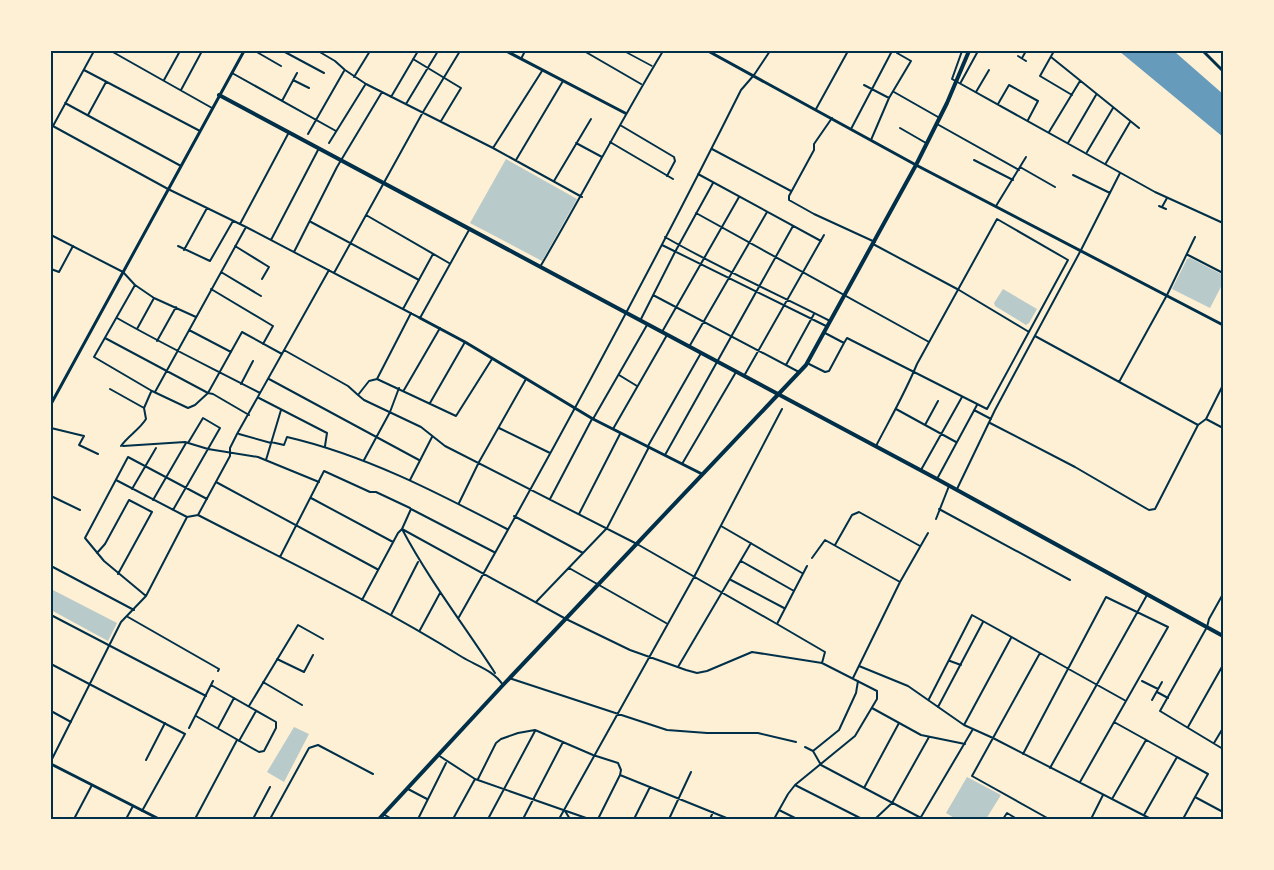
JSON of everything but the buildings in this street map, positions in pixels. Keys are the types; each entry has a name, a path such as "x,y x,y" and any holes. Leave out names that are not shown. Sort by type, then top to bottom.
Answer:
{"main road":[{"path":"379,819 502,685 807,363 916,165 971,52"},
{"path":"219,96 950,485 1223,636"}],"street":[{"path":"94,51 52,125 168,189 246,226 440,328 593,419 702,474"},
{"path":"111,51 212,108"},
{"path":"164,80 180,51"},
{"path":"181,90 202,51"},
{"path":"51,404 244,51"},
{"path":"255,51 282,66"},
{"path":"283,51 324,73"},
{"path":"319,51 366,84 494,148 582,197"},
{"path":"354,77 370,51"},
{"path":"391,97 418,51"},
{"path":"406,104 438,51"},
{"path":"334,273 423,112 460,51"},
{"path":"506,51 625,113"},
{"path":"521,59 525,51"},
{"path":"584,51 642,85"},
{"path":"624,51 653,67"},
{"path":"540,267 582,197 625,113 662,52 657,51"},
{"path":"708,51 916,165 1223,325"},
{"path":"459,617 662,244 741,90 770,51"},
{"path":"816,109 848,51"},
{"path":"851,129 893,51 898,52 911,61 890,98 871,140"},
{"path":"962,51 952,79 1106,163 1119,173 1223,223"},
{"path":"1022,58 1026,51"},
{"path":"1054,51 1040,76 1072,95"},
{"path":"1203,51 1223,71"},
{"path":"958,82 978,53 971,52"},
{"path":"1018,56 1026,61"},
{"path":"1051,57 1138,128"},
{"path":"413,59 461,88 441,121"},
{"path":"84,70 200,131"},
{"path":"308,134 345,70"},
{"path":"976,92 989,70"},
{"path":"494,148 543,71"},
{"path":"232,72 336,131"},
{"path":"282,100 297,73"},
{"path":"293,80 309,88"},
{"path":"516,160 563,81"},
{"path":"1049,132 1080,81"},
{"path":"88,115 106,82"},
{"path":"328,143 366,84"},
{"path":"864,85 890,98"},
{"path":"998,104 1009,85 1038,101 1028,121"},
{"path":"294,253 341,161 382,92"},
{"path":"894,92 940,118"},
{"path":"1068,143 1096,95"},
{"path":"65,103 181,166"},
{"path":"1086,153 1113,108"},
{"path":"554,181 591,118"},
{"path":"832,118 814,144 814,150 791,191 789,200 874,243 1029,332"},
{"path":"1106,163 1130,122"},
{"path":"619,124 674,157 675,161 667,176"},
{"path":"937,124 1055,187"},
{"path":"900,128 927,143"},
{"path":"240,224 289,133"},
{"path":"610,142 673,179"},
{"path":"576,143 602,157"},
{"path":"271,240 319,149"},
{"path":"712,149 791,191"},
{"path":"996,206 1026,157"},
{"path":"974,159 1012,180"},
{"path":"957,489 1119,173"},
{"path":"698,174 821,241"},
{"path":"1073,175 1110,193"},
{"path":"640,321 713,183"},
{"path":"614,429 638,386 676,307 739,197"},
{"path":"1162,208 1167,198"},
{"path":"184,250 207,208"},
{"path":"689,347 766,212"},
{"path":"696,213 929,342"},
{"path":"365,215 449,263"},
{"path":"807,363 825,372 829,371 847,338 914,372 962,396 987,409 1068,260 996,219 929,342 914,372 896,409 876,446"},
{"path":"178,246 210,261 233,220"},
{"path":"310,221 419,280"},
{"path":"246,226 144,408 146,418 143,424 126,438 122,446 187,443 266,460 319,482"},
{"path":"665,455 793,226"},
{"path":"420,318 469,230"},
{"path":"51,235 123,272 135,285 154,298 196,317"},
{"path":"744,376 824,235"},
{"path":"665,237 703,260 760,285 830,321"},
{"path":"1119,382 1167,295 1195,237"},
{"path":"662,244 827,327"},
{"path":"51,269 59,272 73,246"},
{"path":"235,246 269,267 262,279"},
{"path":"403,309 433,254"},
{"path":"1187,255 1223,273"},
{"path":"198,515 230,456 237,434 329,270"},
{"path":"221,272 261,296"},
{"path":"135,285 94,357 153,392 188,408 195,405 208,393 242,332 282,354"},
{"path":"211,290 273,326 263,344"},
{"path":"653,295 800,372"},
{"path":"137,329 154,298"},
{"path":"157,341 176,307"},
{"path":"377,379 411,313"},
{"path":"786,365 814,313"},
{"path":"117,318 177,352 261,394"},
{"path":"550,499 647,325"},
{"path":"404,390 440,328"},
{"path":"189,330 231,352"},
{"path":"824,333 844,343"},
{"path":"1035,336 1198,425"},
{"path":"105,338 166,372 222,398 249,415"},
{"path":"430,403 465,342"},
{"path":"284,350 348,386 364,399 422,427 445,446 637,544 777,624 825,652 822,663"},
{"path":"536,602 607,528 648,446 700,353"},
{"path":"358,395 369,381 377,379 456,416 492,358"},
{"path":"241,384 253,361"},
{"path":"682,464 736,372"},
{"path":"619,375 638,386"},
{"path":"268,379 376,439 419,460"},
{"path":"459,503 479,462 526,379"},
{"path":"990,423 1149,510 1155,508 1198,425 1206,419 1223,386"},
{"path":"110,388 144,408"},
{"path":"364,460 390,412 399,388"},
{"path":"921,470 962,396"},
{"path":"259,398 327,433 325,447"},
{"path":"924,425 938,401"},
{"path":"937,479 977,404"},
{"path":"559,819 694,576 782,409"},
{"path":"896,409 956,442"},
{"path":"266,460 281,410"},
{"path":"974,410 991,419"},
{"path":"153,500 203,418 220,428 174,510"},
{"path":"1206,419 1223,428"},
{"path":"51,428 84,436 79,445 98,454"},
{"path":"499,428 550,453"},
{"path":"579,514 621,433"},
{"path":"237,434 284,446 287,437 364,460 459,503 507,529"},
{"path":"410,480 432,436"},
{"path":"132,489 156,448"},
{"path":"146,596 118,574 85,538 128,457 207,499"},
{"path":"280,557 324,471 370,492 376,492 494,552"},
{"path":"116,480 187,517 198,515 420,630 497,675"},
{"path":"216,482 378,569"},
{"path":"936,519 950,485"},
{"path":"51,504 52,497 80,510"},
{"path":"311,498 393,542"},
{"path":"97,553 105,544 129,500 152,512 118,574"},
{"path":"362,600 411,509"},
{"path":"939,509 1070,580"},
{"path":"835,545 852,515 859,512 920,546"},
{"path":"514,516 583,553"},
{"path":"159,819 51,762 121,622 146,596 187,517"},
{"path":"721,526 802,573"},
{"path":"402,529 419,561 459,617 502,685"},
{"path":"402,529 566,619 630,650 678,667 697,673 707,671 752,652 822,663 879,693 855,736 795,785 774,819"},
{"path":"853,678 900,582 928,533"},
{"path":"812,558 825,540 900,582"},
{"path":"678,667 751,543"},
{"path":"391,615 419,561"},
{"path":"741,561 794,591"},
{"path":"51,566 134,610"},
{"path":"777,624 807,566"},
{"path":"569,568 667,624"},
{"path":"730,580 784,609"},
{"path":"420,630 440,593"},
{"path":"1223,594 1160,711 1223,748"},
{"path":"1050,768 1148,595"},
{"path":"1023,754 1106,597 1168,627 1080,783"},
{"path":"51,615 206,696"},
{"path":"929,699 972,615 1126,701"},
{"path":"128,617 219,669 218,671"},
{"path":"938,707 983,621"},
{"path":"249,706 298,625 323,639"},
{"path":"964,725 1011,638"},
{"path":"1040,653 972,776 1049,819"},
{"path":"277,659 304,672 313,655"},
{"path":"950,661 961,665"},
{"path":"51,664 186,734 142,811"},
{"path":"1188,727 1223,665"},
{"path":"859,666 909,686 964,725 1151,819"},
{"path":"509,678 667,730 758,733 796,742"},
{"path":"813,751 839,730 856,693 858,681"},
{"path":"1142,681 1167,698"},
{"path":"263,682 302,705"},
{"path":"1152,700 1162,682"},
{"path":"189,728 212,683 276,722 276,728 264,751 260,752 196,716"},
{"path":"218,728 234,698"},
{"path":"872,708 921,735 965,744"},
{"path":"51,711 71,722"},
{"path":"195,819 256,711"},
{"path":"1114,722 1208,774 1183,819"},
{"path":"146,760 165,723"},
{"path":"864,788 899,723"},
{"path":"1214,743 1223,728"},
{"path":"805,747 813,751 821,765 921,819 974,729"},
{"path":"488,819 536,730"},
{"path":"453,819 496,744 501,739 536,730 593,755 618,763 621,770 620,775 598,819"},
{"path":"875,819 892,803 929,736"},
{"path":"1112,799 1146,740"},
{"path":"523,819 563,742"},
{"path":"270,819 309,748 318,745 373,774"},
{"path":"438,755 476,779 589,819"},
{"path":"1144,816 1177,757"},
{"path":"418,819 447,762"},
{"path":"669,819 691,772"},
{"path":"620,775 729,819"},
{"path":"74,819 92,784"},
{"path":"795,785 862,819"},
{"path":"251,819 270,787"},
{"path":"634,819 650,787"},
{"path":"406,788 428,800"},
{"path":"1091,819 1103,795"},
{"path":"1195,797 1223,812"},
{"path":"126,819 133,806"},
{"path":"564,810 570,819"},
{"path":"779,810 796,819"},
{"path":"710,819 713,812"},
{"path":"1003,819 1006,813 1017,819"},
{"path":"383,814 392,819"}],"shaded area":[{"path":"506,159 577,199 542,261 470,223"},
{"path":"1190,258 1223,275 1223,283 1210,308 1172,289 1187,259"},
{"path":"1003,289 1037,309 1029,323 1026,325 995,306 994,303"},
{"path":"51,589 117,623 108,641 51,610"},
{"path":"294,727 309,734 284,782 267,772"},
{"path":"967,777 1001,795 986,819 956,819 946,813"}],"water":[{"path":"1119,51 1175,52 1223,94 1223,137"}]}
